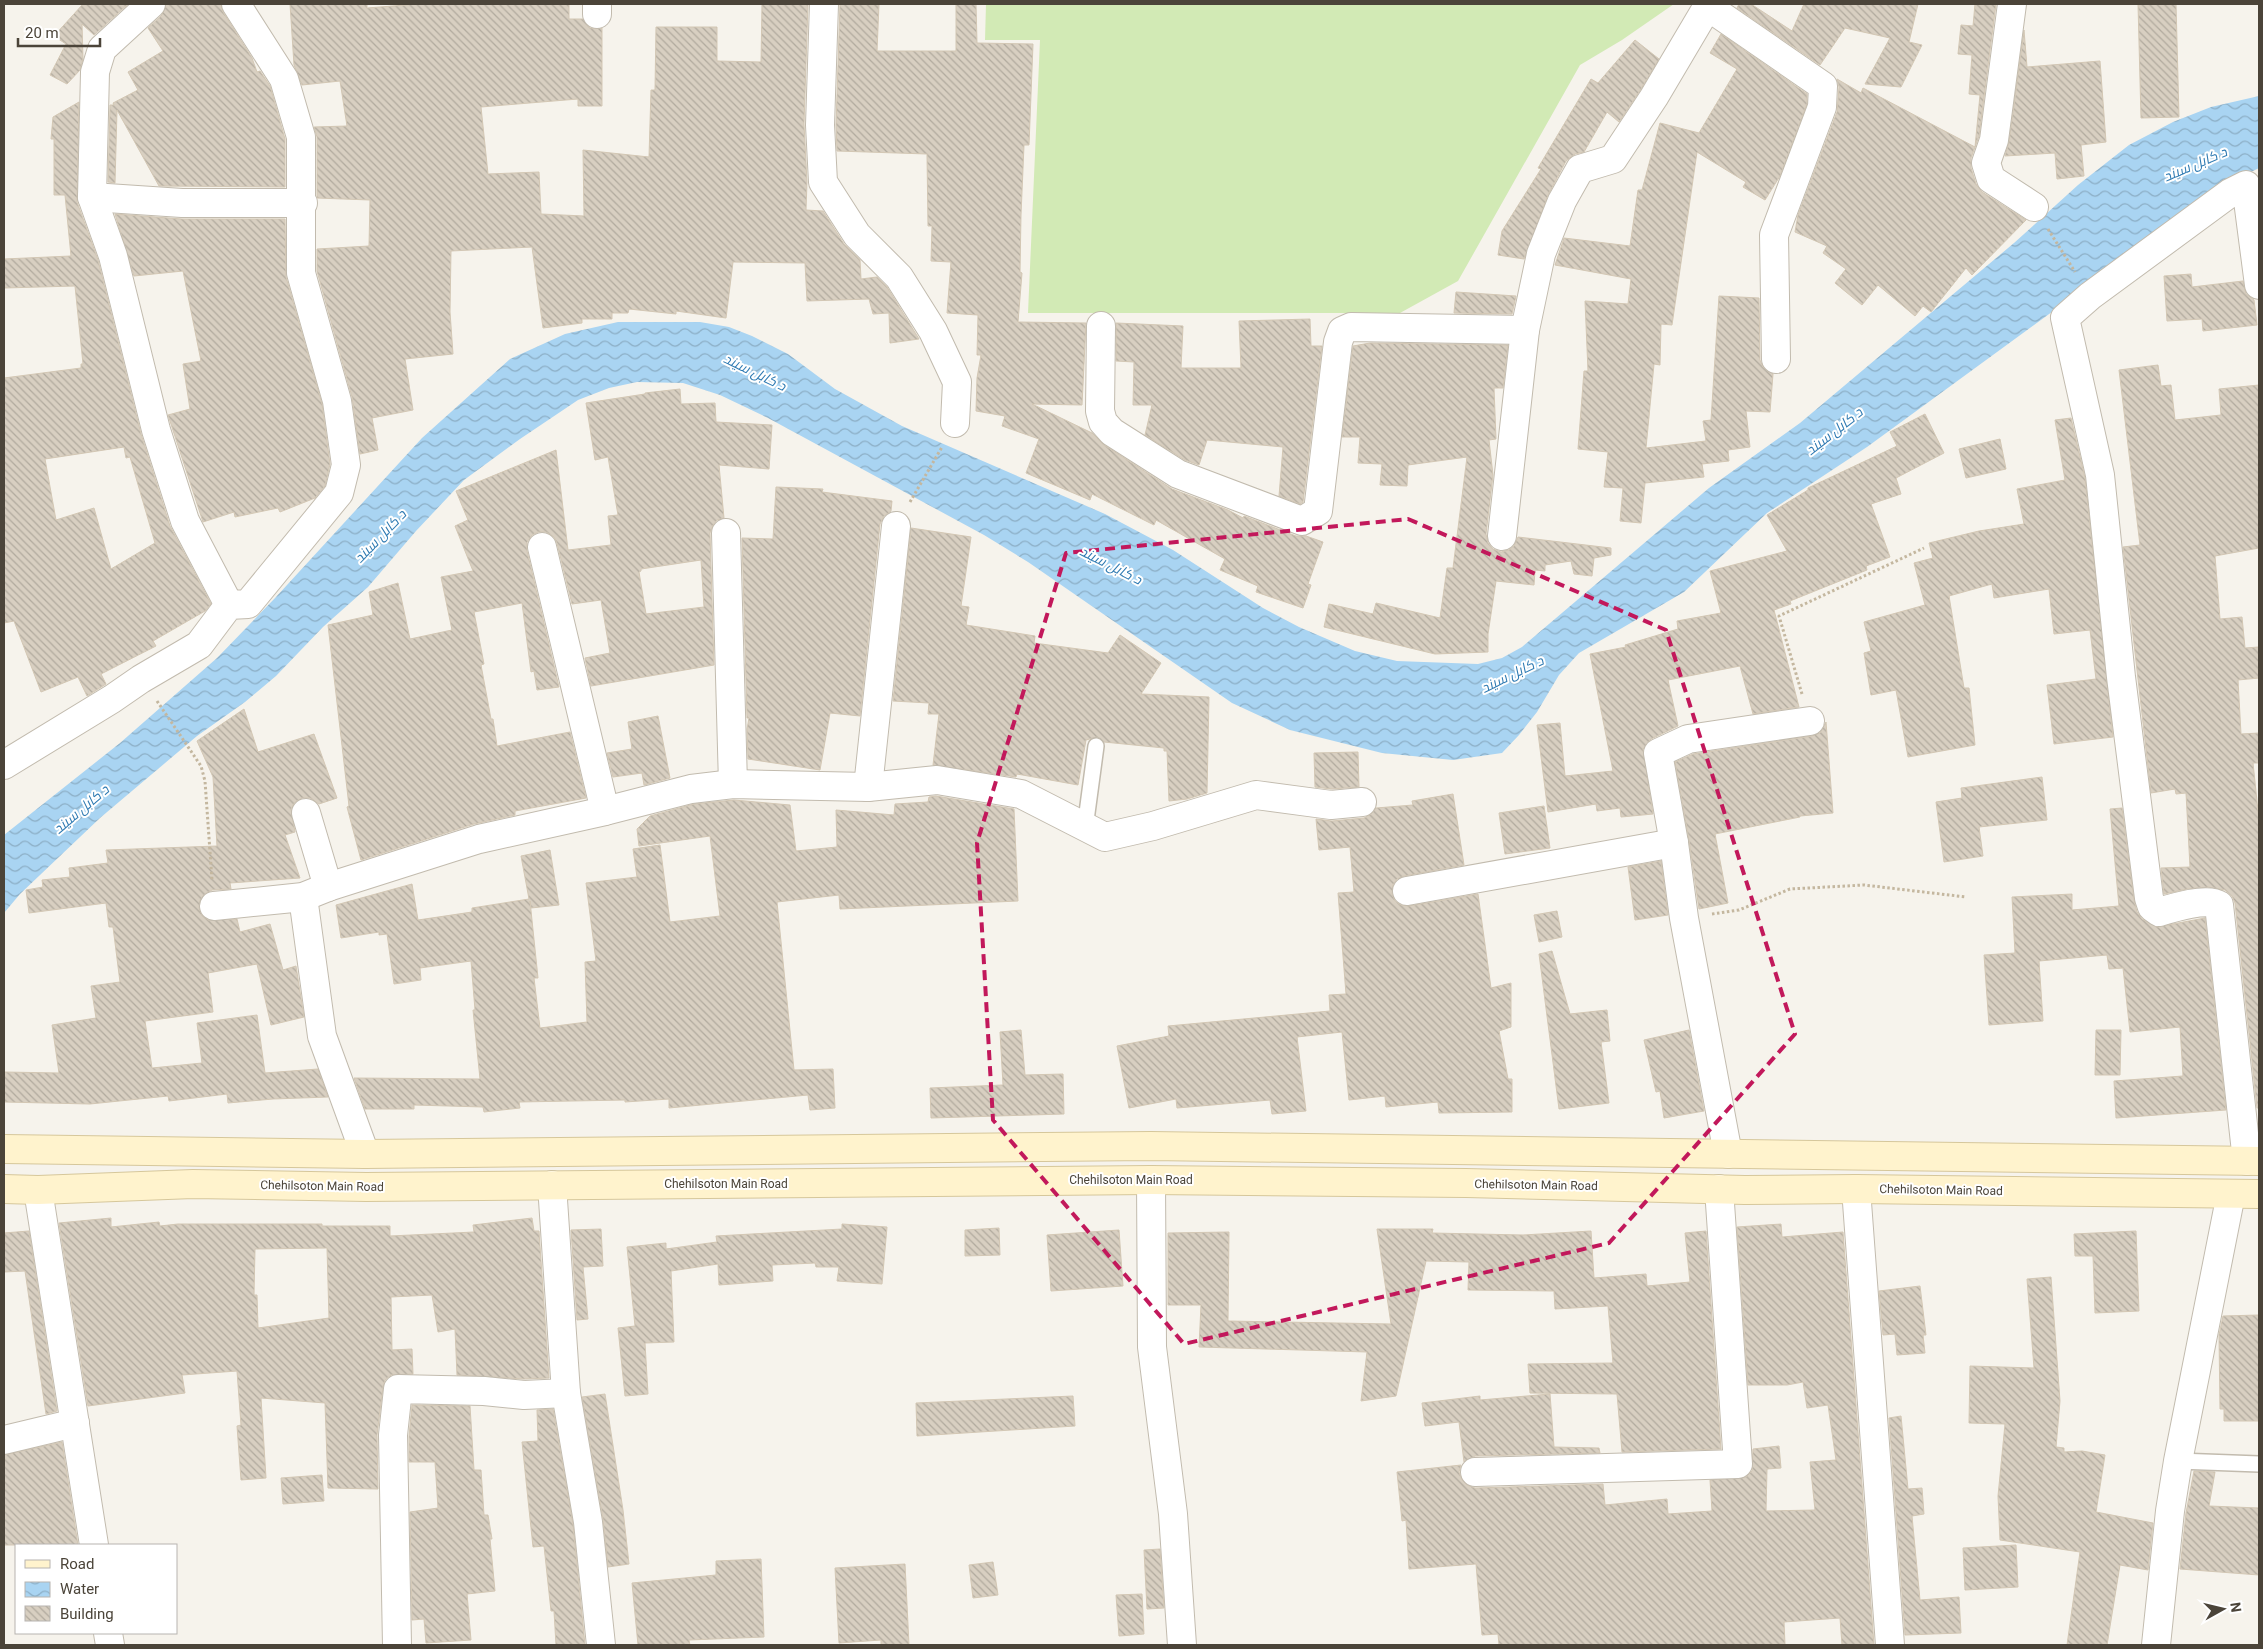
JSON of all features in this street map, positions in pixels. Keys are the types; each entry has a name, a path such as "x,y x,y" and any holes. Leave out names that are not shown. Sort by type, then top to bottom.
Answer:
{"main road":[{"path":"4,1149 365,1154 1161,1146 2253,1161"},
{"path":"1815,1156 1817,1189"},
{"name":"Chehilsoton Main Road","path":"4,1189 38,1190 193,1184 366,1187 1151,1180 1466,1183 1720,1189 2259,1194"}],"street":[{"path":"150,4 102,49 94,72 92,197 113,256 156,430 185,521 228,605"},
{"path":"228,605 248,604 339,493 346,465 337,401 301,272 303,203 301,137 284,79 236,4"},
{"path":"824,4 820,125 823,182 857,234 899,277 933,331 957,382 955,423"},
{"path":"2012,4 1994,140 1986,163 1992,179 2034,207"},
{"path":"1502,536 1525,330 1541,254 1562,201 1580,169 1613,159 1654,97 1708,5 1823,86 1822,107 1774,235 1776,359"},
{"path":"2253,1161 2219,905 2214,902 2199,903 2159,912 2152,908 2149,898 2121,676 2100,475 2065,318 2090,296 2230,193 2246,185 2259,285"},
{"path":"92,197 182,203 303,203"},
{"path":"1101,326 1100,411 1103,422 1112,432 1178,474 1302,521 1318,511 1338,342 1342,331 1351,327 1525,330"},
{"path":"868,787 896,526"},
{"path":"726,533 733,784"},
{"path":"542,547 604,812"},
{"path":"4,765 199,645 228,605"},
{"path":"1728,1154 1684,918 1674,843 1658,753 1688,739 1810,721"},
{"path":"214,906 303,897 328,887 479,839 604,812 691,789 733,784 868,787 937,780 1021,794 1105,837 1153,826 1256,795 1330,804 1362,802"},
{"path":"306,813 328,887"},
{"path":"1407,891 1674,843"},
{"path":"303,897 322,1036 365,1154"},
{"path":"1151,1180 1152,1347 1173,1514 1182,1645"},
{"path":"552,1185 566,1393 588,1522 600,1645"},
{"path":"1475,1472 1738,1464 1720,1189"},
{"path":"1856,1189 1890,1645"},
{"path":"38,1190 94,1544"},
{"path":"2156,1645 2170,1512 2178,1462 2231,1194"},
{"path":"397,1645 393,1435 398,1389 484,1391 524,1396 566,1393"},
{"path":"4,1440 75,1423"}],"lane":[{"path":"1086,828 1096,746"},
{"path":"2178,1462 2259,1464"}],"path":[{"path":"2034,207 2090,296"},
{"path":"896,526 955,423"},
{"path":"1810,721 1779,616 1924,548"},
{"path":"155,699 201,766 205,780 214,906"},
{"path":"1684,918 1739,910 1790,889 1864,885 1966,897"}],"highlighted area":[{"path":"1408,519 1666,630 1795,1034 1609,1243 1184,1344 993,1120 977,843 1066,553"}],"green space":[{"path":"986,4 1674,4 1622,40 1580,65 1458,281 1400,313 1028,313 1040,40 985,40"}],"water":[{"name":"د کابل سيند","path":"2259,96 2259,168 2227,184 1867,447 1767,513 1684,592 1579,653 1559,675 1537,712 1502,753 1453,760 1382,753 1290,730 1232,703 1028,562 984,535 768,418 720,395 683,383 637,382 609,388 578,400 464,480 416,531 368,587 323,627 276,676 245,702 197,736 100,818 20,894 4,913 4,835 120,743 217,658 276,597 422,438 510,359 565,334 618,322 700,322 729,327 788,354 835,389 902,426 1105,514 1173,550 1263,608 1299,627 1355,651 1397,661 1478,664 1502,658 1522,647 1709,488 1800,423 2014,243 2078,185 2129,145 2173,122 2211,107"}],"building":[{"path":"83,4 128,4 94,35 82,24 83,59 80,70 67,84 50,75 66,44 54,36"},
{"path":"166,4 221,4 223,12 252,58 257,72 260,71 270,86 285,139 285,187 159,186 117,110 115,183 108,182 110,105 114,105 113,103 138,90 128,72 163,51 148,28 162,15"},
{"path":"290,4 367,4 367,8 418,4 569,4 569,19 583,19 590,28 602,28 602,106 578,106 578,99 481,107 488,174 539,172 541,214 584,216 583,150 649,157 651,90 655,90 656,27 717,27 717,61 761,62 762,4 808,4 804,124 807,182 806,210 823,211 844,244 860,260 861,279 877,277 887,287 919,339 890,343 889,313 873,314 869,299 807,301 805,263 733,262 726,318 676,311 676,314 629,309 628,313 612,313 612,319 582,319 582,323 543,328 532,247 451,251 450,312 453,354 405,359 413,410 372,418 378,450 360,454 352,397 317,271 317,249 369,246 370,200 317,198 317,137 314,127 347,126 340,81 302,85 294,65"},
{"path":"840,4 879,4 877,51 956,51 956,4 976,4 977,43 1033,44 1029,145 1024,145 1020,272 1022,273 1018,322 1086,323 1082,405 1032,404 1092,433 1104,445 1172,489 1228,510 1243,518 1244,516 1296,536 1306,536 1323,542 1308,584 1311,585 1303,608 1256,592 1258,586 1220,570 1225,559 1156,520 1154,525 1092,494 1090,500 1026,473 1039,439 1002,426 1005,416 976,411 977,378 981,355 977,355 978,315 947,313 951,262 931,261 932,226 928,226 927,154 837,151 836,125"},
{"path":"1739,4 1751,4 1792,31 1804,4 1918,4 1909,42 1922,45 1901,87 1865,84 1890,38 1845,28 1820,65 1737,8"},
{"path":"1975,4 1996,4 1979,136 1975,147 1980,95 1969,94 1972,55 1958,54 1961,25 1973,26"},
{"path":"2138,4 2176,4 2179,117 2141,118"},
{"path":"2024,30 2027,67 2100,61 2106,142 2081,145 2084,176 2057,179 2055,153 2005,156 2009,142"},
{"path":"1721,34 1807,94 1807,104 1780,176 1765,200 1743,187 1746,182 1697,152 1672,325 1661,324 1660,365 1654,364 1646,448 1706,441 1703,421 1711,420 1719,296 1759,298 1760,360 1763,367 1773,374 1770,412 1746,411 1750,447 1728,450 1729,461 1702,464 1704,477 1645,483 1641,523 1620,521 1623,488 1604,487 1608,452 1578,449 1584,371 1588,371 1585,301 1628,304 1631,279 1555,265 1564,238 1630,246 1638,190 1642,190 1660,123 1699,133 1737,69 1710,53"},
{"path":"1635,40 1659,59 1641,89 1619,122 1607,112 1584,152 1575,154 1566,161 1548,195 1524,259 1498,255 1502,231 1541,169 1538,168 1591,79 1598,83"},
{"path":"1837,79 1861,93 1863,88 1975,147 1971,158 1971,168 1976,184 1982,192 2026,220 1972,275 1966,268 1931,312 1923,306 1915,316 1878,285 1862,305 1835,283 1846,269 1823,253 1827,246 1795,232 1798,215 1837,112 1839,87"},
{"path":"79,102 77,202 98,260 141,434 170,526 211,604 205,611 153,641 156,646 101,674 106,684 87,696 78,677 41,692 14,621 4,623 4,378 81,368 81,364 83,364 75,286 4,288 4,259 71,256 65,195 54,195 54,139 51,139 53,117","holes":["124,447 126,458 130,457 155,543 111,569 94,508 56,520 45,459"]},
{"path":"115,214 182,219 285,219 286,277 322,404 330,464 325,486 315,498 280,512 278,508 235,517 234,512 203,522 168,415 190,409 183,364 201,361 183,271 134,276"},
{"path":"2191,274 2192,287 2243,281 2246,294 2254,300 2257,325 2203,331 2202,319 2167,321 2164,276"},
{"path":"1456,292 1516,296 1512,314 1454,313"},
{"path":"1310,319 1311,346 1322,346 1303,502 1300,504 1279,496 1283,447 1207,440 1199,465 1185,460 1145,435 1152,405 1133,405 1134,362 1116,361 1116,323 1183,326 1181,368 1241,368 1239,321"},
{"path":"1370,343 1508,345 1503,388 1494,388 1496,439 1489,440 1493,475 1486,534 1488,543 1493,549 1501,552 1509,550 1514,546 1518,537 1611,548 1611,555 1594,558 1592,576 1574,574 1571,561 1545,565 1545,571 1535,570 1534,585 1496,581 1488,634 1488,652 1435,654 1324,627 1329,604 1373,614 1376,603 1440,618 1447,568 1453,568 1467,457 1408,465 1407,486 1380,485 1382,464 1358,463 1360,437 1342,437 1353,346"},
{"path":"2158,365 2161,386 2171,385 2175,420 2221,415 2219,389 2259,385 2259,548 2215,556 2220,619 2242,617 2245,648 2259,647 2259,678 2238,680 2241,734 2259,733 2259,763 2253,763 2259,820 2259,1108 2257,1108 2235,903 2232,896 2225,890 2208,887 2164,894 2161,868 2190,867 2186,793 2176,794 2175,789 2151,793 2123,547 2140,545 2119,370"},
{"path":"680,389 681,404 715,403 716,422 772,425 769,469 719,465 724,518 717,520 710,533 714,665 591,686 585,658 610,653 601,600 572,604 554,537 546,532 538,532 532,535 527,542 527,551 559,687 537,690 534,671 531,672 522,603 474,612 484,664 481,665 491,719 493,719 497,746 570,732 586,798 515,811 515,815 474,824 361,860 347,807 349,806 328,625 373,615 369,592 398,583 410,639 452,630 441,577 473,571 455,526 468,520 456,491 556,450 568,550 611,545 608,516 618,515 608,457 595,460 586,403","holes":["701,560 704,607 646,614 639,572 641,569"]},
{"path":"1925,414 1944,453 1896,478 1901,494 1871,504 1890,557 1866,566 1867,570 1790,601 1791,604 1774,610 1799,707 1753,714 1740,666 1668,680 1678,726 1651,739 1643,749 1653,814 1621,817 1620,808 1597,811 1596,804 1548,812 1537,725 1560,723 1565,776 1613,771 1590,654 1626,647 1625,645 1678,629 1677,621 1721,613 1710,571 1787,551 1767,515 1808,490 1808,488 1897,446 1890,432"},
{"path":"2071,418 2085,478 2113,737 2054,744 2047,685 2096,679 2090,630 2054,634 2049,589 1994,598 1992,584 1949,596 1964,688 1969,688 1975,745 1908,757 1896,690 1871,695 1864,653 1871,651 1864,622 1925,605 1914,563 1933,558 1929,543 1979,531 2024,524 2017,489 2065,480 2055,420"},
{"path":"2000,439 2006,469 1966,478 1959,449"},
{"path":"776,487 823,489 822,492 892,501 891,511 884,516 880,524 860,716 830,713 820,770 748,759 747,729 749,718 747,718 742,538 773,539"},
{"path":"911,528 971,537 961,606 969,607 966,625 1035,636 1034,643 1108,653 1120,635 1161,663 1141,694 1209,697 1207,793 1187,799 1169,801 1167,751 1164,751 1164,748 1104,742 1097,737 1086,740 1078,785 1017,774 1016,777 933,765 939,714 928,714 929,703 893,701"},
{"path":"244,709 258,752 314,734 337,798 319,804 310,798 302,798 295,802 291,809 295,832 285,835 300,878 230,883 231,889 212,890 205,894 200,900 199,908 202,915 208,920 237,919 240,932 270,924 283,970 296,966 304,1017 271,1025 257,964 208,973 213,1012 145,1021 152,1068 202,1063 197,1023 257,1015 265,1073 318,1069 328,1097 228,1103 227,1094 169,1101 168,1096 90,1104 4,1102 4,1072 59,1073 52,1025 96,1018 91,986 120,982 113,927 109,927 106,903 29,913 26,890 43,887 42,880 70,877 69,868 108,863 106,850 217,846 213,777 197,741"},
{"path":"658,716 670,778 644,785 642,773 613,777 607,753 632,749 628,722"},
{"path":"1826,722 1833,813 1800,816 1715,834 1728,903 1699,909 1675,762 1693,754 1812,736 1820,733"},
{"path":"1358,752 1359,787 1331,789 1315,787 1314,753"},
{"path":"2042,777 2047,820 1979,827 1983,856 1944,862 1936,802 1962,798 1961,788"},
{"path":"1453,794 1464,865 1404,876 1397,879 1393,885 1392,894 1395,901 1401,905 1409,906 1478,894 1491,988 1511,983 1511,1027 1499,1031 1508,1079 1512,1079 1512,1112 1439,1113 1438,1102 1386,1107 1385,1096 1349,1100 1342,1032 1297,1037 1306,1111 1272,1114 1270,1100 1177,1108 1176,1099 1129,1108 1117,1046 1169,1036 1168,1026 1330,1011 1329,995 1346,994 1338,893 1354,892 1350,847 1319,850 1316,819 1332,821 1364,818 1376,808 1413,805 1412,801"},
{"path":"936,796 1014,809 1018,901 840,909 839,895 777,902 794,1070 833,1069 835,1108 810,1110 808,1095 669,1108 669,1099 625,1102 625,1100 519,1102 520,1108 484,1112 483,1107 414,1105 414,1109 365,1109 354,1078 480,1079 473,1010 475,1010 471,961 420,968 421,980 394,984 387,934 379,935 379,932 341,938 336,905 412,884 418,920 472,912 472,908 529,899 521,856 550,850 559,905 531,908 530,901 538,978 534,978 540,1028 587,1022 585,962 596,961 586,883 637,877 633,849 660,845 670,922 720,916 710,836 639,846 637,829 650,816 694,804 734,800 790,805 796,851 837,847 836,810 894,815 895,804 928,802 929,797"},
{"path":"1544,806 1550,848 1505,854 1499,813"},
{"path":"2122,808 2134,900 2137,912 2142,919 2157,927 2205,918 2226,1110 2116,1118 2114,1081 2183,1076 2180,1027 2130,1032 2123,968 2109,969 2107,955 2039,961 2043,1021 1989,1025 1984,955 2015,953 2012,897 2072,894 2072,910 2119,906 2110,809"},
{"path":"1661,861 1668,915 1635,920 1628,867"},
{"path":"1557,911 1562,937 1539,942 1534,915"},
{"path":"1552,951 1570,1014 1607,1010 1610,1041 1601,1042 1609,1103 1559,1109 1539,954"},
{"path":"1021,1030 1025,1075 1063,1074 1064,1114 931,1118 930,1088 1003,1085 1000,1032"},
{"path":"1689,1030 1704,1111 1664,1118 1660,1091 1656,1092 1644,1040"},
{"path":"2096,1030 2121,1030 2120,1075 2095,1075"},
{"path":"111,1218 111,1227 159,1222 160,1226 178,1224 322,1224 322,1226 390,1226 390,1236 474,1232 473,1225 532,1218 534,1231 539,1231 549,1378 524,1379 457,1375 455,1329 438,1332 432,1295 391,1297 392,1350 412,1349 413,1374 391,1375 385,1380 377,1435 378,1489 328,1488 325,1403 261,1398 266,1478 241,1480 237,1426 241,1425 237,1371 182,1375 185,1393 88,1406 59,1223","holes":["327,1248 329,1318 258,1328 257,1295 254,1295 255,1249"]},
{"path":"842,1224 887,1227 882,1284 837,1281 839,1267 816,1267 815,1263 772,1265 773,1281 719,1285 718,1264 671,1271 674,1342 645,1343 648,1394 625,1396 618,1328 635,1326 627,1247 666,1243 666,1249 717,1242 716,1236 842,1229"},
{"path":"1781,1224 1782,1237 1843,1232 1874,1645 1842,1645 1840,1618 1784,1622 1785,1645 1499,1645 1498,1634 1482,1635 1476,1564 1409,1569 1406,1520 1402,1521 1397,1472 1461,1465 1459,1472 1462,1480 1467,1485 1475,1488 1603,1484 1605,1505 1667,1499 1668,1514 1712,1511 1710,1480 1746,1477 1752,1471 1753,1449 1779,1446 1781,1468 1767,1469 1766,1511 1815,1510 1810,1462 1836,1460 1828,1405 1807,1408 1803,1382 1787,1385 1748,1385 1737,1227"},
{"path":"999,1228 1000,1255 965,1256 965,1230"},
{"path":"601,1229 603,1266 583,1267 588,1319 577,1320 571,1230"},
{"path":"1377,1229 1433,1229 1432,1233 1523,1235 1591,1231 1594,1278 1646,1274 1647,1286 1690,1282 1685,1233 1706,1231 1721,1449 1622,1452 1617,1394 1530,1393 1528,1364 1613,1363 1608,1306 1555,1309 1554,1291 1468,1290 1469,1262 1426,1261 1396,1396 1361,1401 1367,1352 1199,1347 1201,1305 1168,1305 1168,1233 1229,1232 1228,1321 1391,1324"},
{"path":"1119,1230 1123,1286 1051,1291 1047,1235"},
{"path":"29,1231 57,1411 46,1414 25,1271 4,1272 4,1233"},
{"path":"2136,1231 2139,1311 2095,1313 2093,1256 2075,1256 2074,1234"},
{"path":"2051,1277 2060,1401 2056,1447 2064,1448 2064,1452 2082,1451 2105,1455 2096,1512 2153,1523 2148,1570 2120,1565 2107,1645 2067,1645 2080,1552 2000,1540 1998,1496 2005,1424 1969,1423 1970,1366 2034,1368 2027,1279"},
{"path":"1920,1286 1926,1335 1923,1335 1925,1353 1897,1355 1895,1334 1883,1335 1879,1291"},
{"path":"2259,1315 2259,1421 2224,1421 2224,1409 2220,1409 2219,1335 2223,1316"},
{"path":"605,1394 623,1510 629,1564 608,1567 603,1519 582,1397"},
{"path":"1550,1394 1554,1447 1599,1448 1600,1453 1475,1456 1464,1462 1459,1422 1425,1426 1422,1403 1480,1396 1480,1400"},
{"path":"1073,1396 1075,1426 917,1436 916,1403"},
{"path":"412,1405 470,1406 474,1470 481,1470 484,1515 488,1515 492,1539 490,1539 495,1591 467,1594 471,1640 426,1643 424,1619 412,1620 410,1512 438,1508 435,1462 409,1462"},
{"path":"553,1409 573,1524 585,1645 556,1645 554,1611 551,1611 544,1546 533,1547 522,1442 538,1441 537,1410"},
{"path":"1901,1416 1908,1489 1922,1488 1924,1514 1912,1516 1920,1600 1959,1597 1961,1633 1905,1635 1889,1418"},
{"path":"62,1442 78,1544 4,1545 4,1455"},
{"path":"2194,1471 2215,1472 2209,1506 2259,1508 2259,1575 2180,1569 2186,1513"},
{"path":"322,1475 324,1501 283,1504 281,1478"},
{"path":"2016,1545 2018,1587 1965,1590 1963,1548"},
{"path":"1160,1549 1164,1608 1147,1609 1144,1550"},
{"path":"761,1559 764,1637 689,1640 690,1645 638,1645 632,1583 716,1575 716,1561"},
{"path":"993,1562 998,1595 973,1598 969,1565"},
{"path":"905,1564 909,1645 881,1645 881,1640 839,1643 835,1568"},
{"path":"1142,1594 1144,1634 1119,1636 1116,1595"}]}
